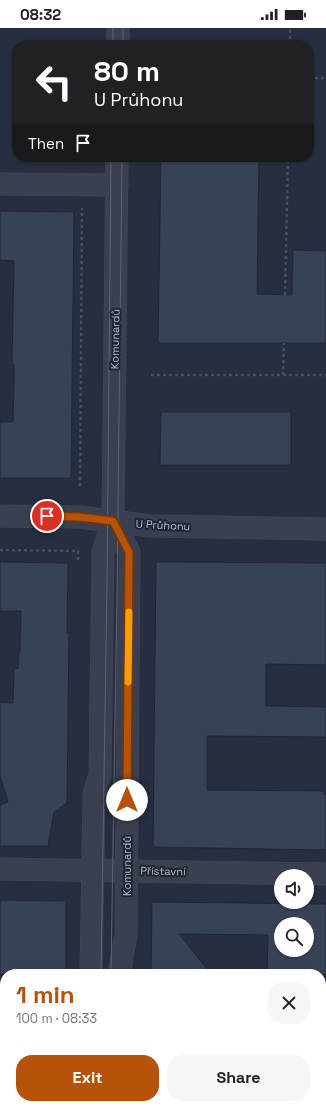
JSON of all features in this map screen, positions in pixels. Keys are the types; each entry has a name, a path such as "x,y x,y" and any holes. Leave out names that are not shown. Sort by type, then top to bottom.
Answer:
{"street":[{"path":"118,28 118,40"},
{"name":"Komunardů","path":"91,969 94,794 100,775 103,552 113,521 117,162"},
{"path":"0,184 117,185"},
{"name":"U Průhonu","path":"0,516 79,517 151,526 326,528"},
{"name":"Komunardů","path":"113,521 129,552 126,935 120,969"},
{"name":"Přístavní","path":"0,868 326,874"}],"path":[{"path":"290,28 290,40"},
{"path":"314,78 326,78"},
{"path":"285,295 288,162"},
{"path":"80,486 82,207"},
{"path":"283,374 284,343"},
{"path":"151,374 326,375"},
{"path":"0,550 78,551 78,567"}],"building":[{"path":"161,162 259,162 257,294 292,295 293,250 326,251 326,343 158,343"},
{"path":"0,211 74,212 71,478 0,478 0,422 13,422 14,364 12,364 14,261 0,260"},
{"path":"161,412 291,412 291,465 160,465"},
{"path":"0,562 68,563 67,633 69,633 67,803 54,812 48,846 0,846 0,805 8,802 0,776 0,702 13,703 14,668 18,669 20,651 21,611 0,611"},
{"path":"156,562 326,563 326,665 266,664 266,706 326,707 326,737 207,736 207,790 324,791 324,794 326,794 326,850 153,847"},
{"path":"0,900 66,901 66,969 0,969"},
{"path":"152,902 274,903 274,909 314,909 314,904 326,904 326,969 267,969 268,935 179,934 207,969 151,969"}],"tram line":[{"path":"113,28 113,40"},
{"path":"123,28 123,40"},
{"path":"101,969 111,162"},
{"path":"111,969 122,162"}],"slow traffic":[{"path":"128,682 129,612"}],"route":[{"path":"47,516 79,517 113,521 129,552 127,800"}]}
